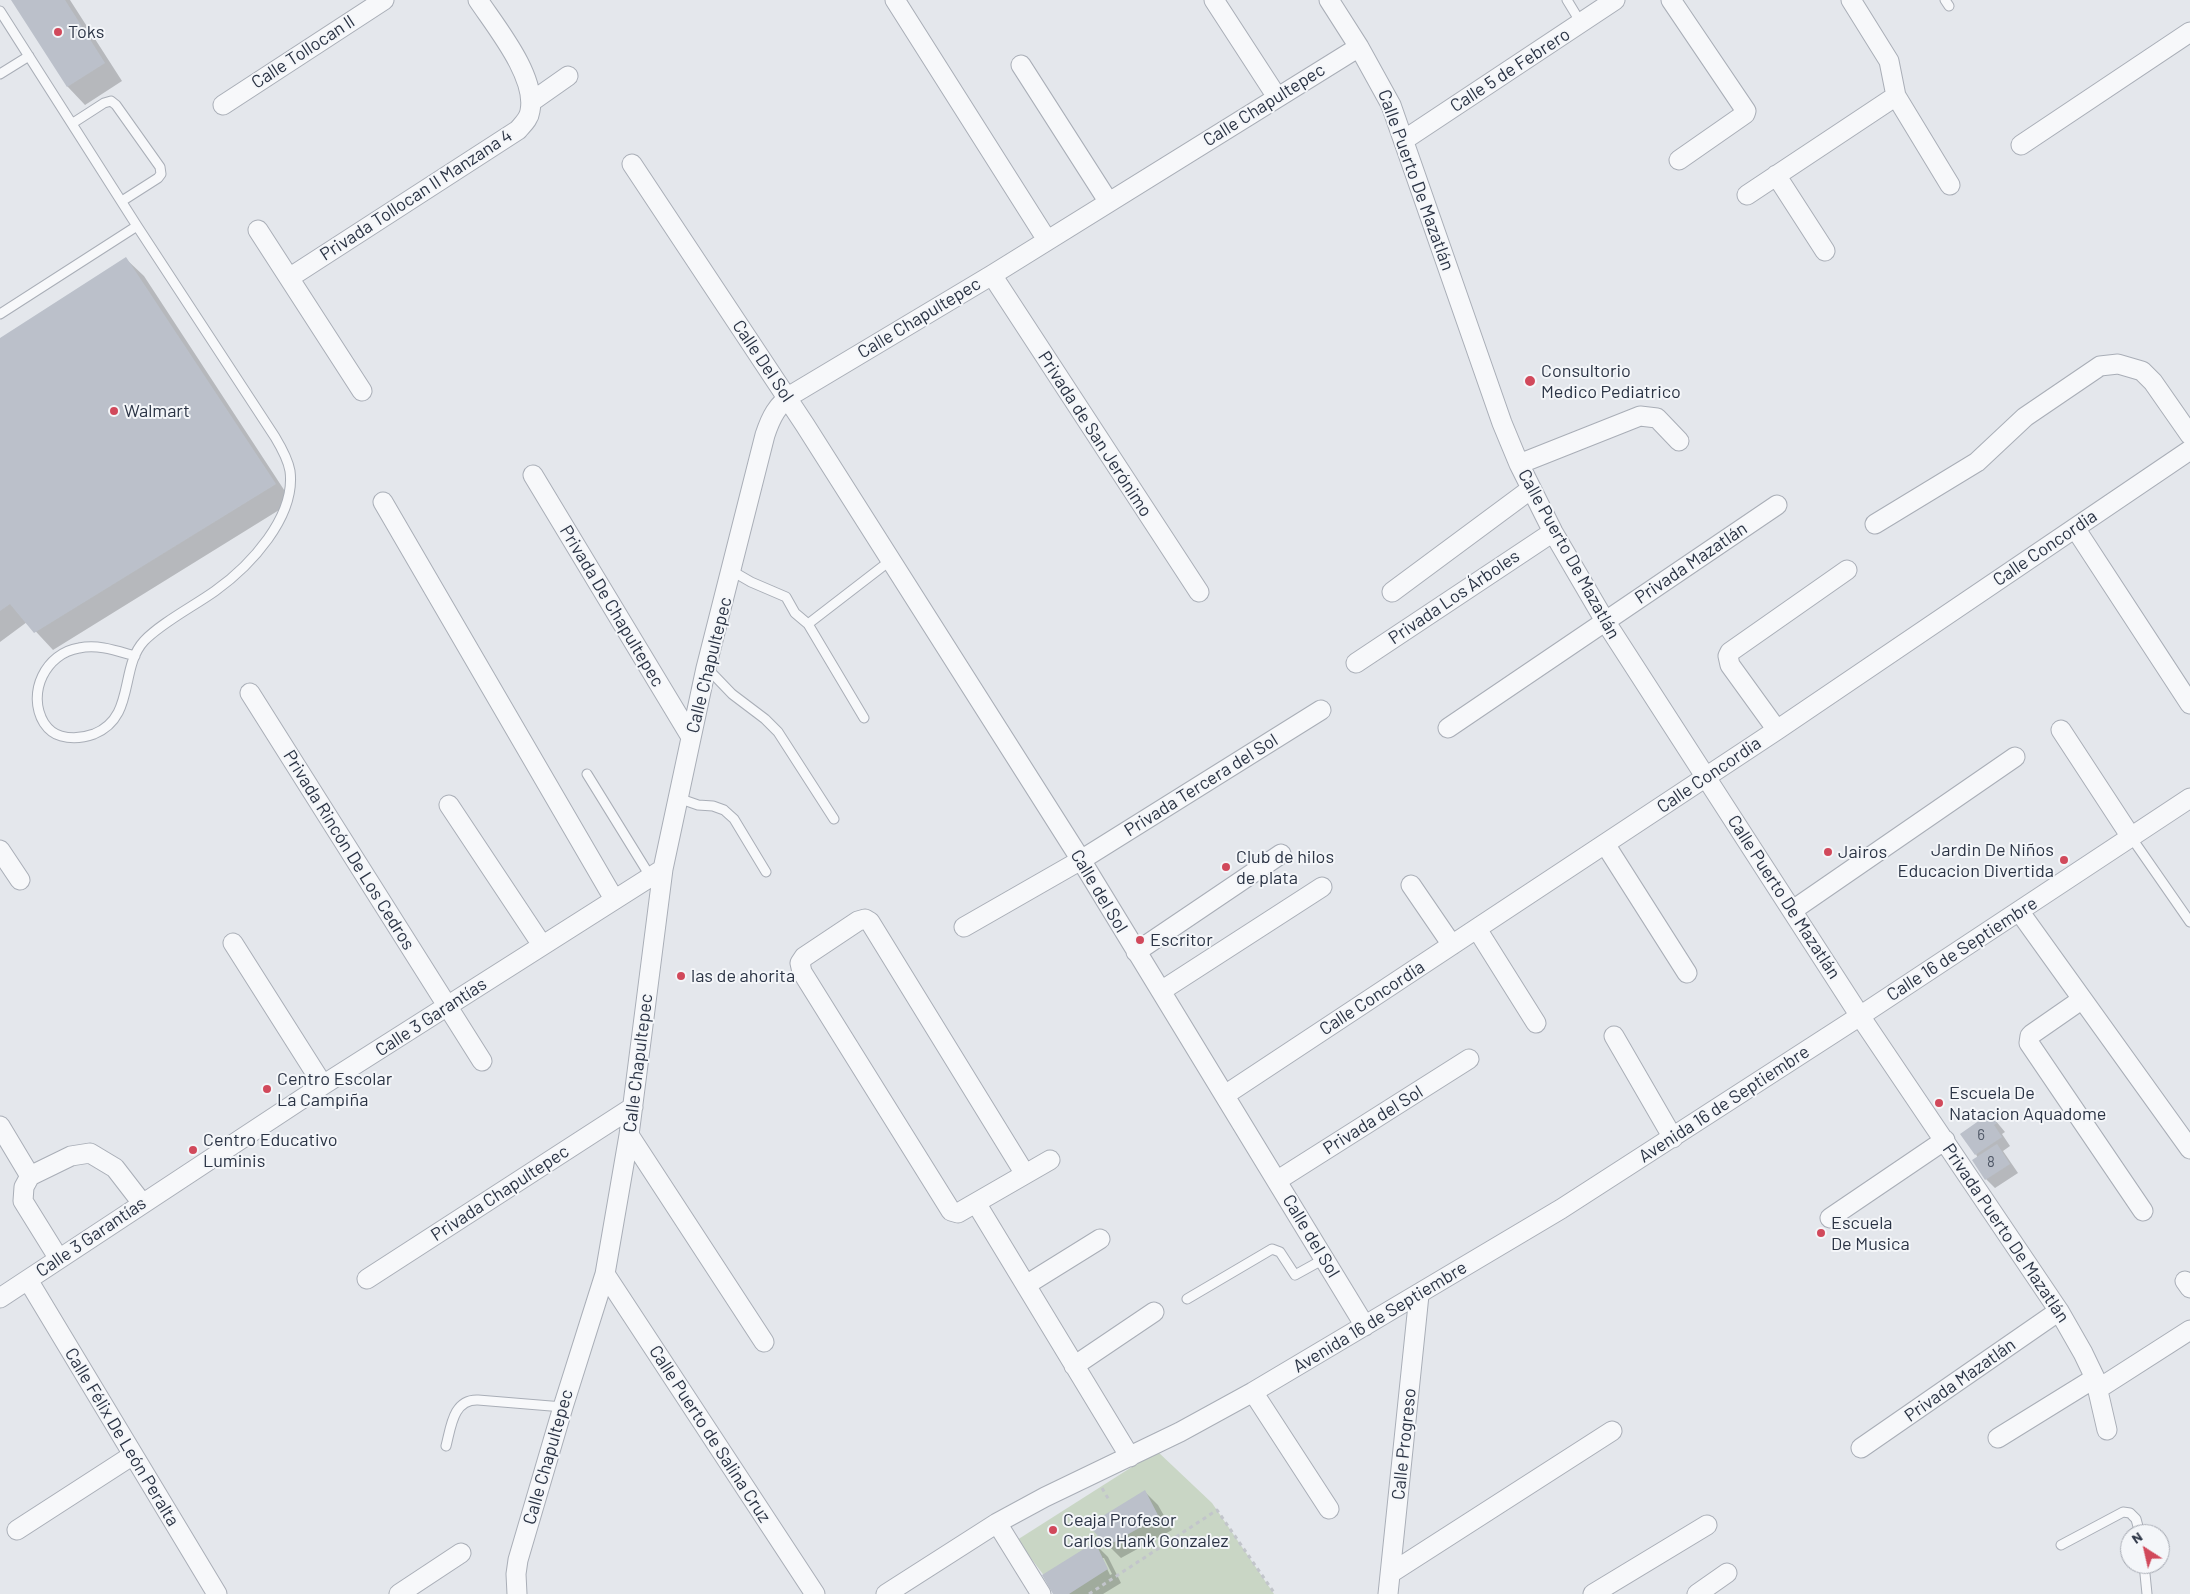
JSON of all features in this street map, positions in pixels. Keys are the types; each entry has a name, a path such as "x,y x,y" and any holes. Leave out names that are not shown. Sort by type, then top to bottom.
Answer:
{"street":[{"name":"Calle Tollocan ll","path":"223,105 384,0"},
{"path":"478,0 516,58 525,76 531,102 568,76"},
{"path":"895,0 1047,240"},
{"path":"1214,0 1277,97"},
{"name":"Calle Puerto De Mazatlán","path":"1329,0 1380,81 1404,140 1499,414 1519,464 1553,532 1605,621 1860,1016"},
{"name":"Calle 5 de Febrero","path":"1404,140 1615,0"},
{"path":"1671,0 1746,111 1745,114 1679,160"},
{"path":"1851,0 1888,61 1896,96 1950,184"},
{"path":"2021,146 2190,32"},
{"name":"Calle Chapultepec","path":"517,1594 516,1574 518,1560 605,1274 633,1107 656,872 677,798 706,668 765,435 772,415 787,398 992,275 1359,47"},
{"path":"1021,66 1108,202"},
{"path":"1748,195 1896,96"},
{"name":"Privada Tollocan II Manzana 4","path":"288,278 518,130 526,120 531,102"},
{"name":"Calle Del Sol","path":"632,164 787,398 891,560"},
{"path":"1776,175 1825,251"},
{"path":"258,230 362,392"},
{"name":"Privada de San Jerónimo","path":"992,275 1199,592"},
{"path":"1875,524 1976,462 2025,417 2100,366 2118,364 2142,371 2153,382 2189,449"},
{"path":"1519,464 1640,416 1657,418 1679,441"},
{"name":"Calle Concordia","path":"1225,1095 1778,730 2189,449"},
{"name":"Privada De Chapultepec","path":"532,475 691,737"},
{"path":"1392,592 1532,489"},
{"path":"383,502 614,899"},
{"name":"Privada Mazatlán","path":"1448,728 1777,505"},
{"path":"2075,528 2190,704"},
{"name":"Privada Los Árboles","path":"1356,663 1553,532"},
{"name":"Calle del Sol","path":"891,560 1081,860 1278,1180 1365,1326"},
{"path":"1778,730 1730,665 1728,656 1730,652 1847,570"},
{"name":"Privada Rincón De Los Cedros","path":"250,693 482,1061"},
{"name":"Privada Tercera del Sol","path":"964,927 1081,860 1321,710"},
{"path":"2061,730 2131,837"},
{"path":"1793,910 2015,756"},
{"name":"Calle 16 de Septiembre","path":"1860,1016 2190,798"},
{"path":"449,805 542,945"},
{"path":"1604,844 1687,973"},
{"path":"0,850 20,880"},
{"path":"1136,952 1281,854"},
{"name":"Calle 3 Garantías","path":"0,1298 323,1085 656,872"},
{"path":"1412,885 1452,945"},
{"path":"1161,991 1322,887"},
{"path":"2019,911 2081,1000 2190,1149"},
{"path":"1025,1174 870,922 865,919 858,921 804,957 800,963 802,972 948,1208 954,1213 958,1213 1050,1160"},
{"path":"1477,929 1536,1022"},
{"path":"233,943 323,1085"},
{"path":"2081,1000 2032,1034 2029,1043 2143,1211"},
{"name":"Avenida 16 de Septiembre","path":"886,1594 997,1523 1061,1489 1130,1457 1253,1392 1419,1294 1561,1209 1860,1016"},
{"name":"Privada Puerto De Mazatlán","path":"1860,1016 2059,1311 2083,1353 2097,1384 2107,1430"},
{"path":"1614,1036 1673,1138"},
{"name":"Privada del Sol","path":"1278,1180 1469,1060"},
{"name":"Privada Chapultepec","path":"367,1279 633,1107"},
{"path":"0,1126 30,1176"},
{"path":"629,1135 764,1342"},
{"path":"1830,1218 1945,1140"},
{"path":"59,1258 23,1202 24,1187 30,1176 71,1156 90,1153 115,1168 142,1203"},
{"path":"976,1203 1130,1457"},
{"path":"1026,1286 1100,1239"},
{"name":"Calle Puerto de Salina Cruz","path":"605,1274 815,1594"},
{"name":"Calle Félix De León Peralta","path":"28,1280 217,1594"},
{"name":"Calle Progreso","path":"1388,1594 1419,1294"},
{"name":"Privada Mazatlán","path":"1861,1448 2059,1311"},
{"path":"1074,1366 1154,1312"},
{"path":"1998,1438 2190,1330"},
{"path":"1253,1392 1329,1509"},
{"path":"1391,1574 1612,1431"},
{"path":"17,1530 133,1455"},
{"path":"997,1523 1041,1594"},
{"path":"1593,1594 1707,1526"},
{"path":"400,1594 461,1553"},
{"path":"1697,1594 1727,1573"}],"lane":[{"path":"1567,0 1581,23"},
{"path":"0,10 3,20 29,56 275,437 290,469 291,482 283,515 270,537 245,566 218,589 146,639 139,647 123,703 113,720 99,732 85,737 73,738 52,733 46,727 38,714 36,701 38,684 44,671 63,653 92,646 135,656"},
{"path":"0,74 29,56"},
{"path":"73,124 104,103 111,101 116,105 160,167 161,174 158,178 122,201"},
{"path":"0,314 137,226"},
{"path":"808,624 891,560"},
{"path":"732,571 751,582 786,597 795,613 808,624 864,718"},
{"path":"706,668 736,698 765,719 778,732 834,819"},
{"path":"587,774 656,872"},
{"path":"677,798 698,805 713,806 724,810 734,819 766,872"},
{"path":"2131,837 2190,922"},
{"path":"1187,1299 1272,1248 1280,1252 1296,1275 1324,1259"},
{"path":"446,1446 454,1416 462,1404 468,1401 478,1400 563,1407"},
{"path":"2061,1545 2123,1512 2130,1513 2136,1519 2137,1524"},
{"path":"2145,1574 2147,1594"}],"path":[{"path":"1089,1594 1217,1510 1275,1594"}],"green space":[{"path":"1157,1451 1212,1503 1274,1594 1058,1594 1017,1540"}],"building":[{"name":"Toks","path":"11,0 65,0 105,63 67,87"},
{"name":"Walmart","path":"126,257 276,484 34,633 10,604 0,611 0,338"},
{"path":"1990,1113 1997,1123 1994,1125 2002,1137 1975,1155 1960,1134"},
{"path":"1997,1144 2010,1164 1985,1180 1972,1160"},
{"path":"1145,1490 1159,1517 1107,1546 1088,1525"},
{"path":"1095,1542 1108,1569 1069,1594 1053,1594 1042,1575"}],"place":[{"name":"Toks","path":"58,32"},
{"name":"Consultorio Medico Pediatrico","path":"1530,381"},
{"name":"Walmart","path":"114,411"},
{"name":"Jairos","path":"1828,852"},
{"name":"Jardin De Niños Educacion Divertida","path":"2064,860"},
{"name":"Club de hilos de plata","path":"1226,867"},
{"name":"Escritor","path":"1140,940"},
{"name":"las de ahorita","path":"681,976"},
{"name":"Centro Escolar La Campiña","path":"267,1089"},
{"name":"Escuela De Natacion Aquadome","path":"1939,1103"},
{"name":"Centro Educativo Luminis","path":"193,1150"},
{"name":"Escuela De Musica","path":"1821,1233"},
{"name":"Ceaja Profesor Carlos Hank Gonzalez","path":"1053,1530"}]}
